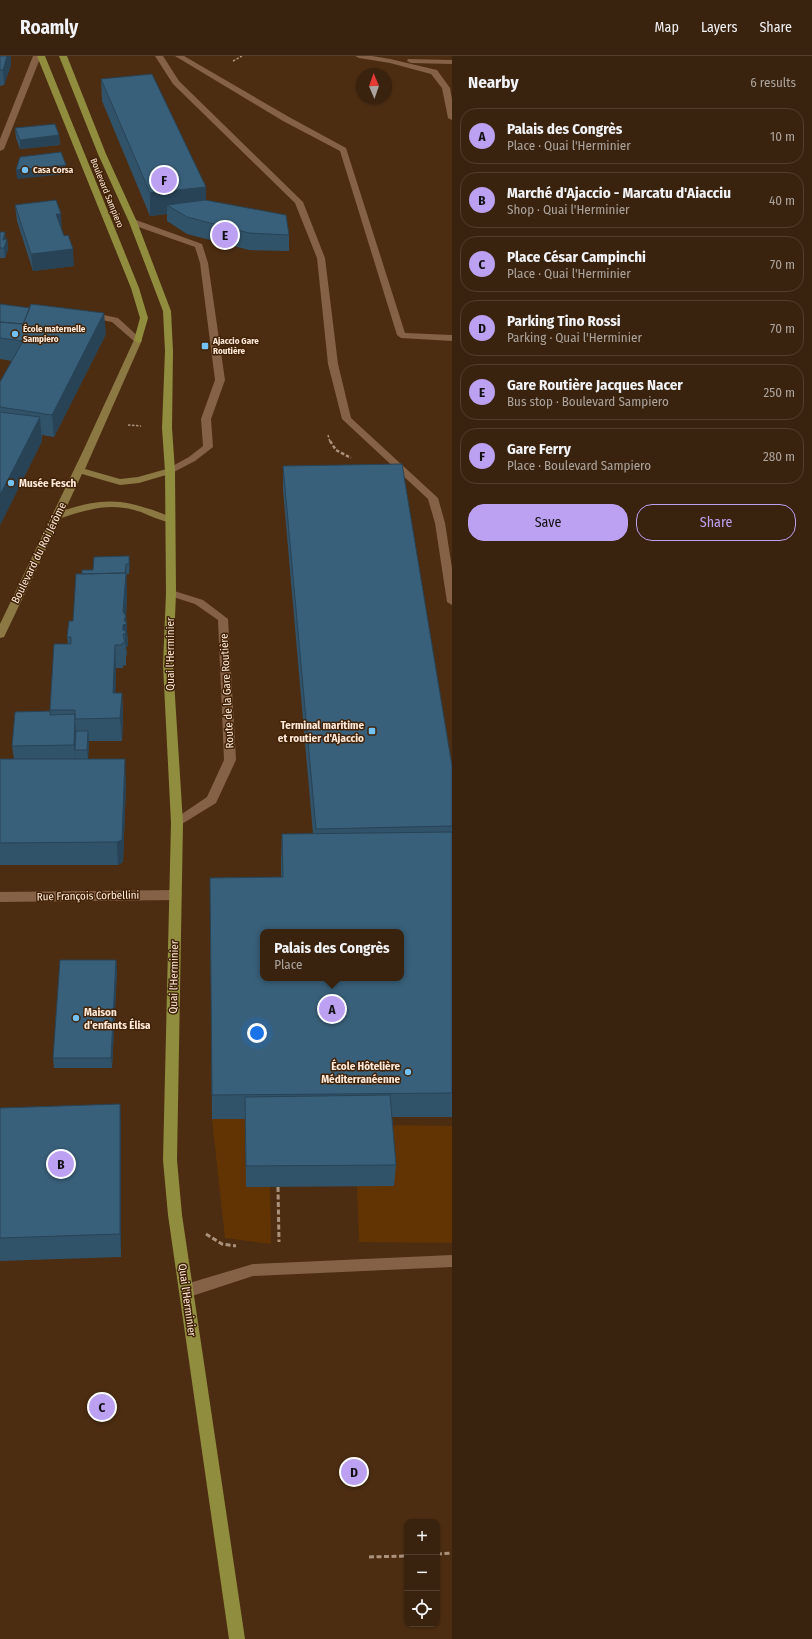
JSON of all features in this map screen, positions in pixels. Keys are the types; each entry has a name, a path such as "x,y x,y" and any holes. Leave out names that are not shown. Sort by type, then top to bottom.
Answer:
{"main road":[{"name":"Boulevard Sampiero","path":"41,56 135,288 144,318 138,340"},
{"name":"Boulevard Sampiero","path":"63,56 102,154 133,222 166,311"},
{"name":"Quai l'Herminier","path":"166,311 169,350 167,428 170,471 171,593 168,665 177,823 170,1160 175,1215 237,1639"},
{"name":"Boulevard du Roi Jérôme","path":"0,636 104,420 138,340"},
{"path":"80,470 102,478 120,482 139,480 170,471"},
{"path":"57,516 98,504 116,504 136,507 170,520"}],"street":[{"path":"0,148 37,56"},
{"path":"159,56 176,82 299,202 321,258 333,364 347,419 433,498 440,523 452,602"},
{"path":"179,56 286,119 343,150 401,335 452,338"},
{"path":"359,56 390,61 434,72 446,88 452,118"},
{"path":"390,61 452,62"},
{"path":"133,222 199,246 204,263 220,380 206,419 208,446 192,459 170,471"},
{"path":"82,314 115,320 138,340"},
{"name":"Route de la Gare Routière","path":"171,593 199,602 223,619 230,760 212,800 177,823"},
{"name":"Rue François Corbellini","path":"0,897 176,895"},
{"path":"186,1291 254,1270 452,1261"}],"path":[{"path":"211,74 242,56"},
{"path":"104,420 150,428 167,428"},
{"path":"328,434 329,442 337,452 358,461"},
{"path":"278,1187 280,1246"},
{"path":"175,1215 222,1244 244,1247"},
{"path":"440,1554 452,1553"},
{"path":"369,1558 404,1556"}],"shaded area":[{"path":"245,1118 246,1187 270,1187 271,1244 225,1238 212,1119"},
{"path":"388,1125 452,1126 452,1243 359,1242 357,1186"}],"building":[{"path":"0,56 7,56 3,70 0,70"},
{"path":"152,74 206,187 150,193 101,79"},
{"path":"55,124 59,135 20,140 15,128"},
{"path":"61,152 66,165 16,170 20,157"},
{"path":"56,200 61,214 56,214 64,236 68,235 73,249 31,254 15,205"},
{"path":"205,200 286,215 289,235 249,233 187,217 167,205"},
{"path":"0,232 5,232 3,240 7,239 4,248 0,248"},
{"path":"0,304 30,308 23,324 0,322"},
{"path":"31,304 104,313 52,415 0,407 0,382 23,341 0,338 0,322 23,324"},
{"path":"0,412 40,417 0,495"},
{"name":"Terminal maritime et routier d'Ajaccio","path":"402,464 452,766 452,826 316,829 283,466"},
{"path":"129,556 129,564 126,564 125,573 82,574 82,570 93,570 94,557"},
{"path":"126,573 123,612 126,616 124,620 127,624 123,625 123,630 126,631 125,634 123,634 125,643 122,643 122,645 115,645 113,693 122,693 120,718 75,719 75,710 50,710 54,644 71,644 71,637 67,637 69,621 73,621 76,574"},
{"path":"50,711 50,715 75,714 74,745 12,746 15,712"},
{"path":"76,731 88,731 87,750 75,750"},
{"path":"0,759 125,759 122,840 117,842 0,843"},
{"path":"452,832 452,1093 212,1095 210,878 283,877 282,834"},
{"name":"Maison d'enfants Élisa","path":"60,960 116,960 111,1058 53,1058"},
{"path":"390,1095 396,1165 246,1166 245,1097"},
{"path":"120,1104 120,1234 0,1238 0,1108"}],"place":[{"name":"Casa Corsa","path":"25,170"},
{"name":"Gare Ferry","path":"164,180"},
{"name":"Gare Routière Jacques Nacer","path":"225,235"},
{"name":"École maternelle Sampiero","path":"15,334"},
{"name":"Ajaccio Gare Routière","path":"205,346"},
{"name":"Musée Fesch","path":"11,483"},
{"name":"Terminal maritime et routier d'Ajaccio","path":"372,731"},
{"name":"Palais des Congrès","path":"332,1009"},
{"name":"Maison d'enfants Élisa","path":"76,1018"},
{"name":"École Hôtelière Méditerranéenne","path":"408,1072"},
{"name":"Marché d'Ajaccio - Marcatu d'Aiacciu","path":"61,1164"},
{"name":"Place César Campinchi","path":"102,1407"},
{"name":"Parking Tino Rossi","path":"354,1472"}]}
